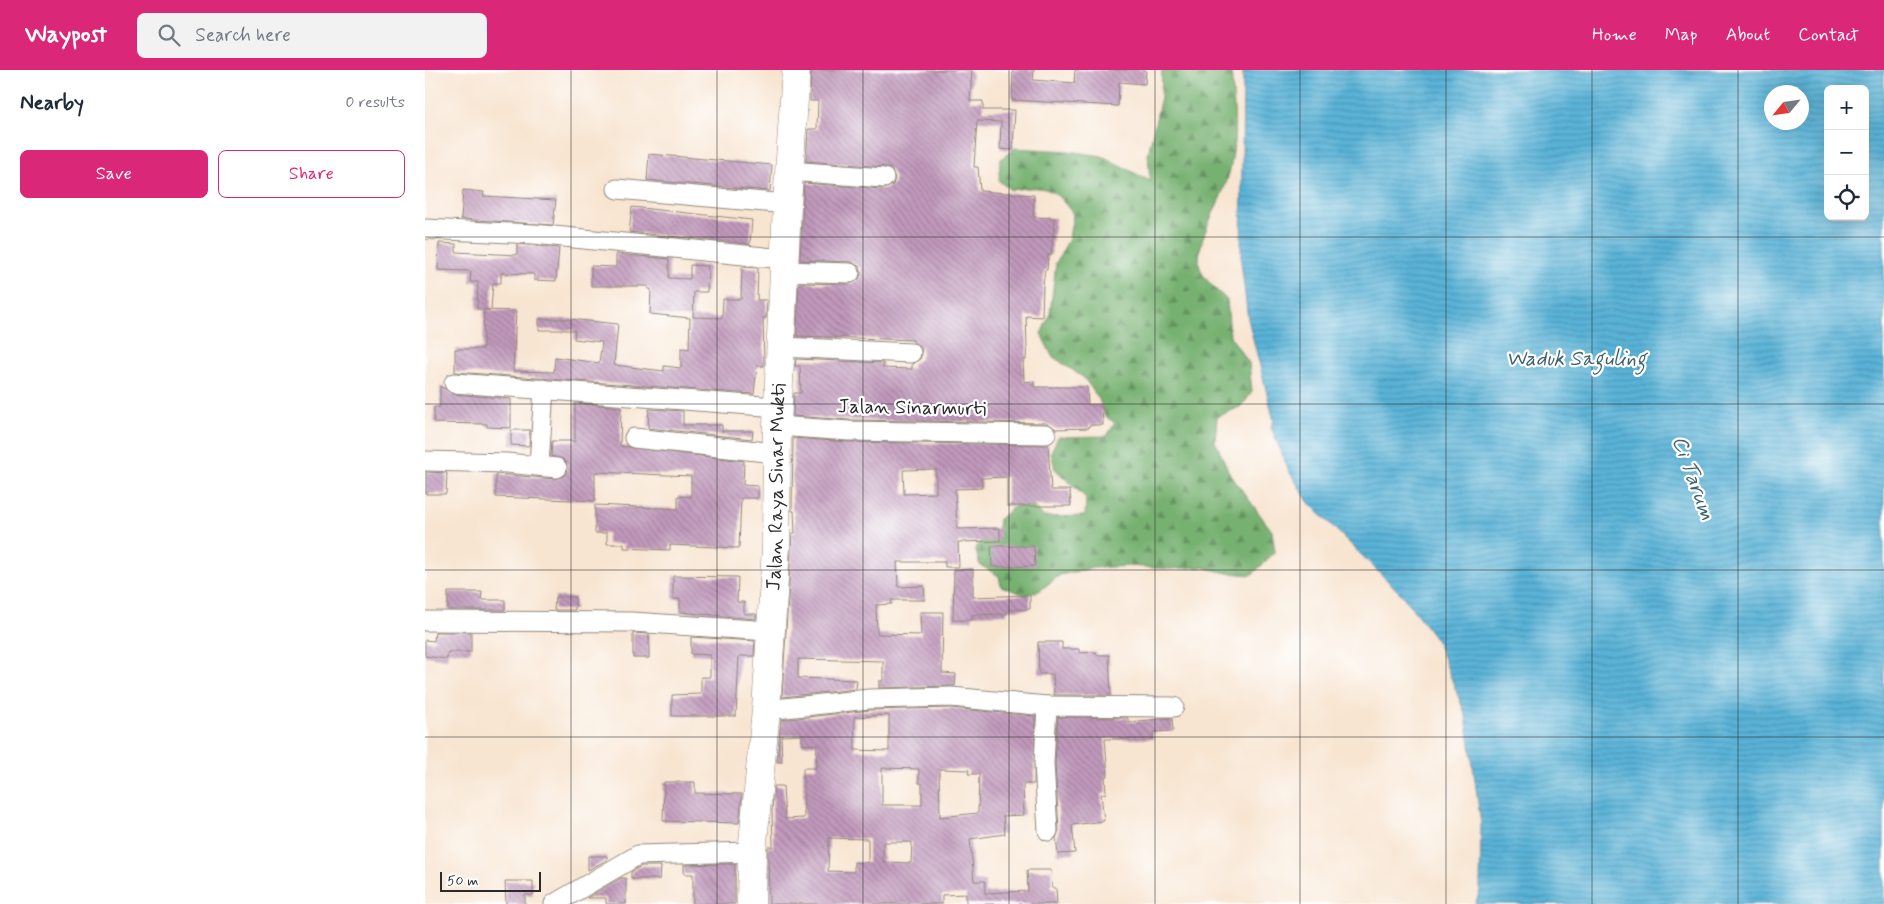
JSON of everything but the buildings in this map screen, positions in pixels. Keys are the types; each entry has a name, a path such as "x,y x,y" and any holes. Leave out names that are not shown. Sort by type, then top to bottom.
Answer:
{"highway":[{"name":"Jalan Raya Sinar Mukti","path":"751,904 752,852 766,710 769,630 776,547 777,416 787,204 796,70"}],"street":[{"path":"789,171 884,178"},
{"path":"617,189 787,204"},
{"path":"438,229 534,234 850,273"},
{"path":"781,347 911,353"},
{"name":"Jalan Sinarmurti","path":"453,383 543,389 777,416 849,431 1046,434"},
{"path":"425,461 548,467 543,389"},
{"path":"634,438 776,453"},
{"path":"425,621 632,622 769,630"},
{"path":"766,710 869,698 951,697 1047,706 1173,707"},
{"path":"1047,706 1044,764 1048,830"},
{"path":"554,904 638,855 752,852"}],"green space":[{"path":"1162,70 1231,70 1235,122 1232,160 1226,184 1203,238 1199,260 1205,277 1227,300 1230,336 1249,363 1252,392 1242,406 1217,417 1215,441 1230,474 1272,531 1275,552 1252,575 1227,573 1202,567 1170,569 1130,566 1092,568 1060,575 1039,591 1025,595 1001,586 999,576 980,565 975,548 984,539 997,538 999,519 1015,506 1034,507 1044,517 1085,516 1086,498 1055,469 1051,452 1058,437 1107,436 1115,423 1105,416 1099,399 1084,378 1052,356 1041,334 1050,314 1056,263 1069,239 1073,214 1060,198 1047,190 1032,188 1011,190 999,181 1000,160 1015,148 1068,151 1102,156 1150,181 1148,154 1161,97"}],"water":[{"name":"Waduk Saguling","path":"1243,70 1884,70 1884,904 1475,904 1480,891 1481,824 1466,716 1436,639 1402,595 1309,503 1289,471 1271,427 1274,421 1248,319 1241,261"}],"water label":[{"name":"Ci Tarum","path":"1693,478"}]}
